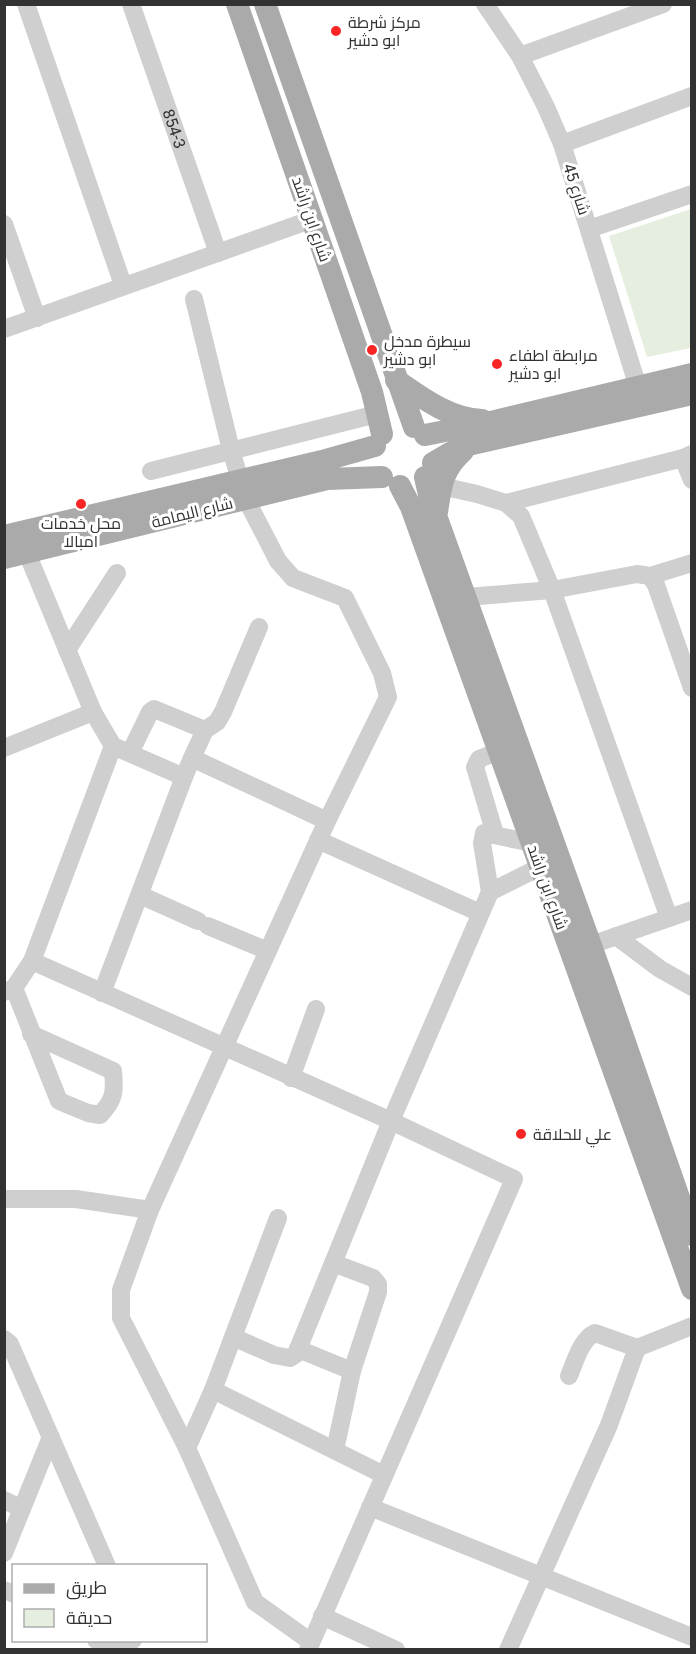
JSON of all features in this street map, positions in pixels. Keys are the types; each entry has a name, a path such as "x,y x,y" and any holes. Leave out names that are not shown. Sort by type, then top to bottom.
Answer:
{"main road":[{"name":"شارع ابن راشد","path":"237,4 372,392 378,431"},
{"name":"شارع ابن راشد","path":"265,4 396,380 420,431"},
{"path":"692,374 495,420 420,431 394,427 378,431 373,459 391,481 413,484 433,476 450,453 468,446 692,393"},
{"path":"396,380 435,406 452,414 478,420 495,420"},
{"name":"شارع اليمامة","path":"4,558 243,490 322,461 378,431"},
{"path":"420,431 433,448 433,476"},
{"name":"شارع ابن راشد","path":"433,476 437,517 466,597 550,862 692,1289"},
{"name":"شارع اليمامة","path":"5,536 243,490 327,479 391,481"},
{"name":"شارع ابن راشد","path":"391,481 411,507 532,843 550,862 591,945 692,1235"}],"street":[{"path":"26,4 123,285"},
{"name":"854-3","path":"131,4 218,253"},
{"name":"شارع 45","path":"485,4 520,56 562,144 638,387"},
{"path":"520,56 663,4"},
{"path":"562,144 692,96"},
{"path":"589,229 692,194"},
{"path":"4,329 313,219"},
{"path":"4,224 37,318"},
{"path":"32,962 102,993 224,1048 291,1078 391,1121 514,1179 310,1646 255,1602 187,1448 121,1318 121,1290 150,1210 224,1048 318,840 388,697 382,673 345,598 293,578 278,561 243,490 194,299"},
{"path":"151,471 231,450 378,431"},
{"path":"506,503 687,456 692,480"},
{"path":"433,476 506,503 521,516 552,590 669,918"},
{"path":"27,552 93,712 113,746 184,777"},
{"path":"466,597 552,590 638,574 650,576 692,562"},
{"path":"67,650 117,573"},
{"path":"650,576 656,585 692,688"},
{"path":"102,993 192,758 205,730 217,723 223,712 259,627"},
{"path":"130,753 150,712 154,709 205,730"},
{"path":"4,748 93,712"},
{"path":"31,1034 113,1071 115,1089 111,1104 100,1114 88,1113 59,1101 31,1034 9,990 32,962 113,746"},
{"path":"495,834 475,767 479,759 499,751"},
{"path":"192,758 327,821"},
{"path":"233,1337 274,1355 290,1358 298,1349 391,1121 490,892 482,837 484,833 495,834 532,843"},
{"path":"318,840 480,913"},
{"path":"490,892 550,862"},
{"path":"140,895 268,951"},
{"path":"591,945 692,910"},
{"path":"616,936 660,969 692,987"},
{"path":"291,1078 316,1009"},
{"path":"4,1199 76,1198 150,1210"},
{"path":"187,1448 213,1390 278,1218"},
{"path":"333,1263 373,1278 378,1284 377,1299 352,1371 335,1450"},
{"path":"570,1376 582,1346 590,1335 595,1333 637,1348 692,1326"},
{"path":"4,1338 10,1344 106,1564"},
{"path":"508,1650 609,1425 637,1348"},
{"path":"298,1349 352,1371"},
{"path":"213,1390 384,1475"},
{"path":"4,1553 51,1437"},
{"path":"4,1500 22,1509"},
{"path":"370,1507 692,1637"},
{"path":"322,1616 396,1650"},
{"path":"102,1642 120,1642"}],"green space":[{"path":"691,209 691,348 647,357 609,236"}],"place":[{"name":"مركز شرطة ابو دشير","path":"336,31"},
{"name":"سيطرة مدخل ابو دشير","path":"372,350"},
{"name":"مرابطة اطفاء ابو دشير","path":"497,364"},
{"name":"محل خدمات امبالا","path":"81,504"},
{"name":"علي للحلاقة","path":"521,1134"}]}
